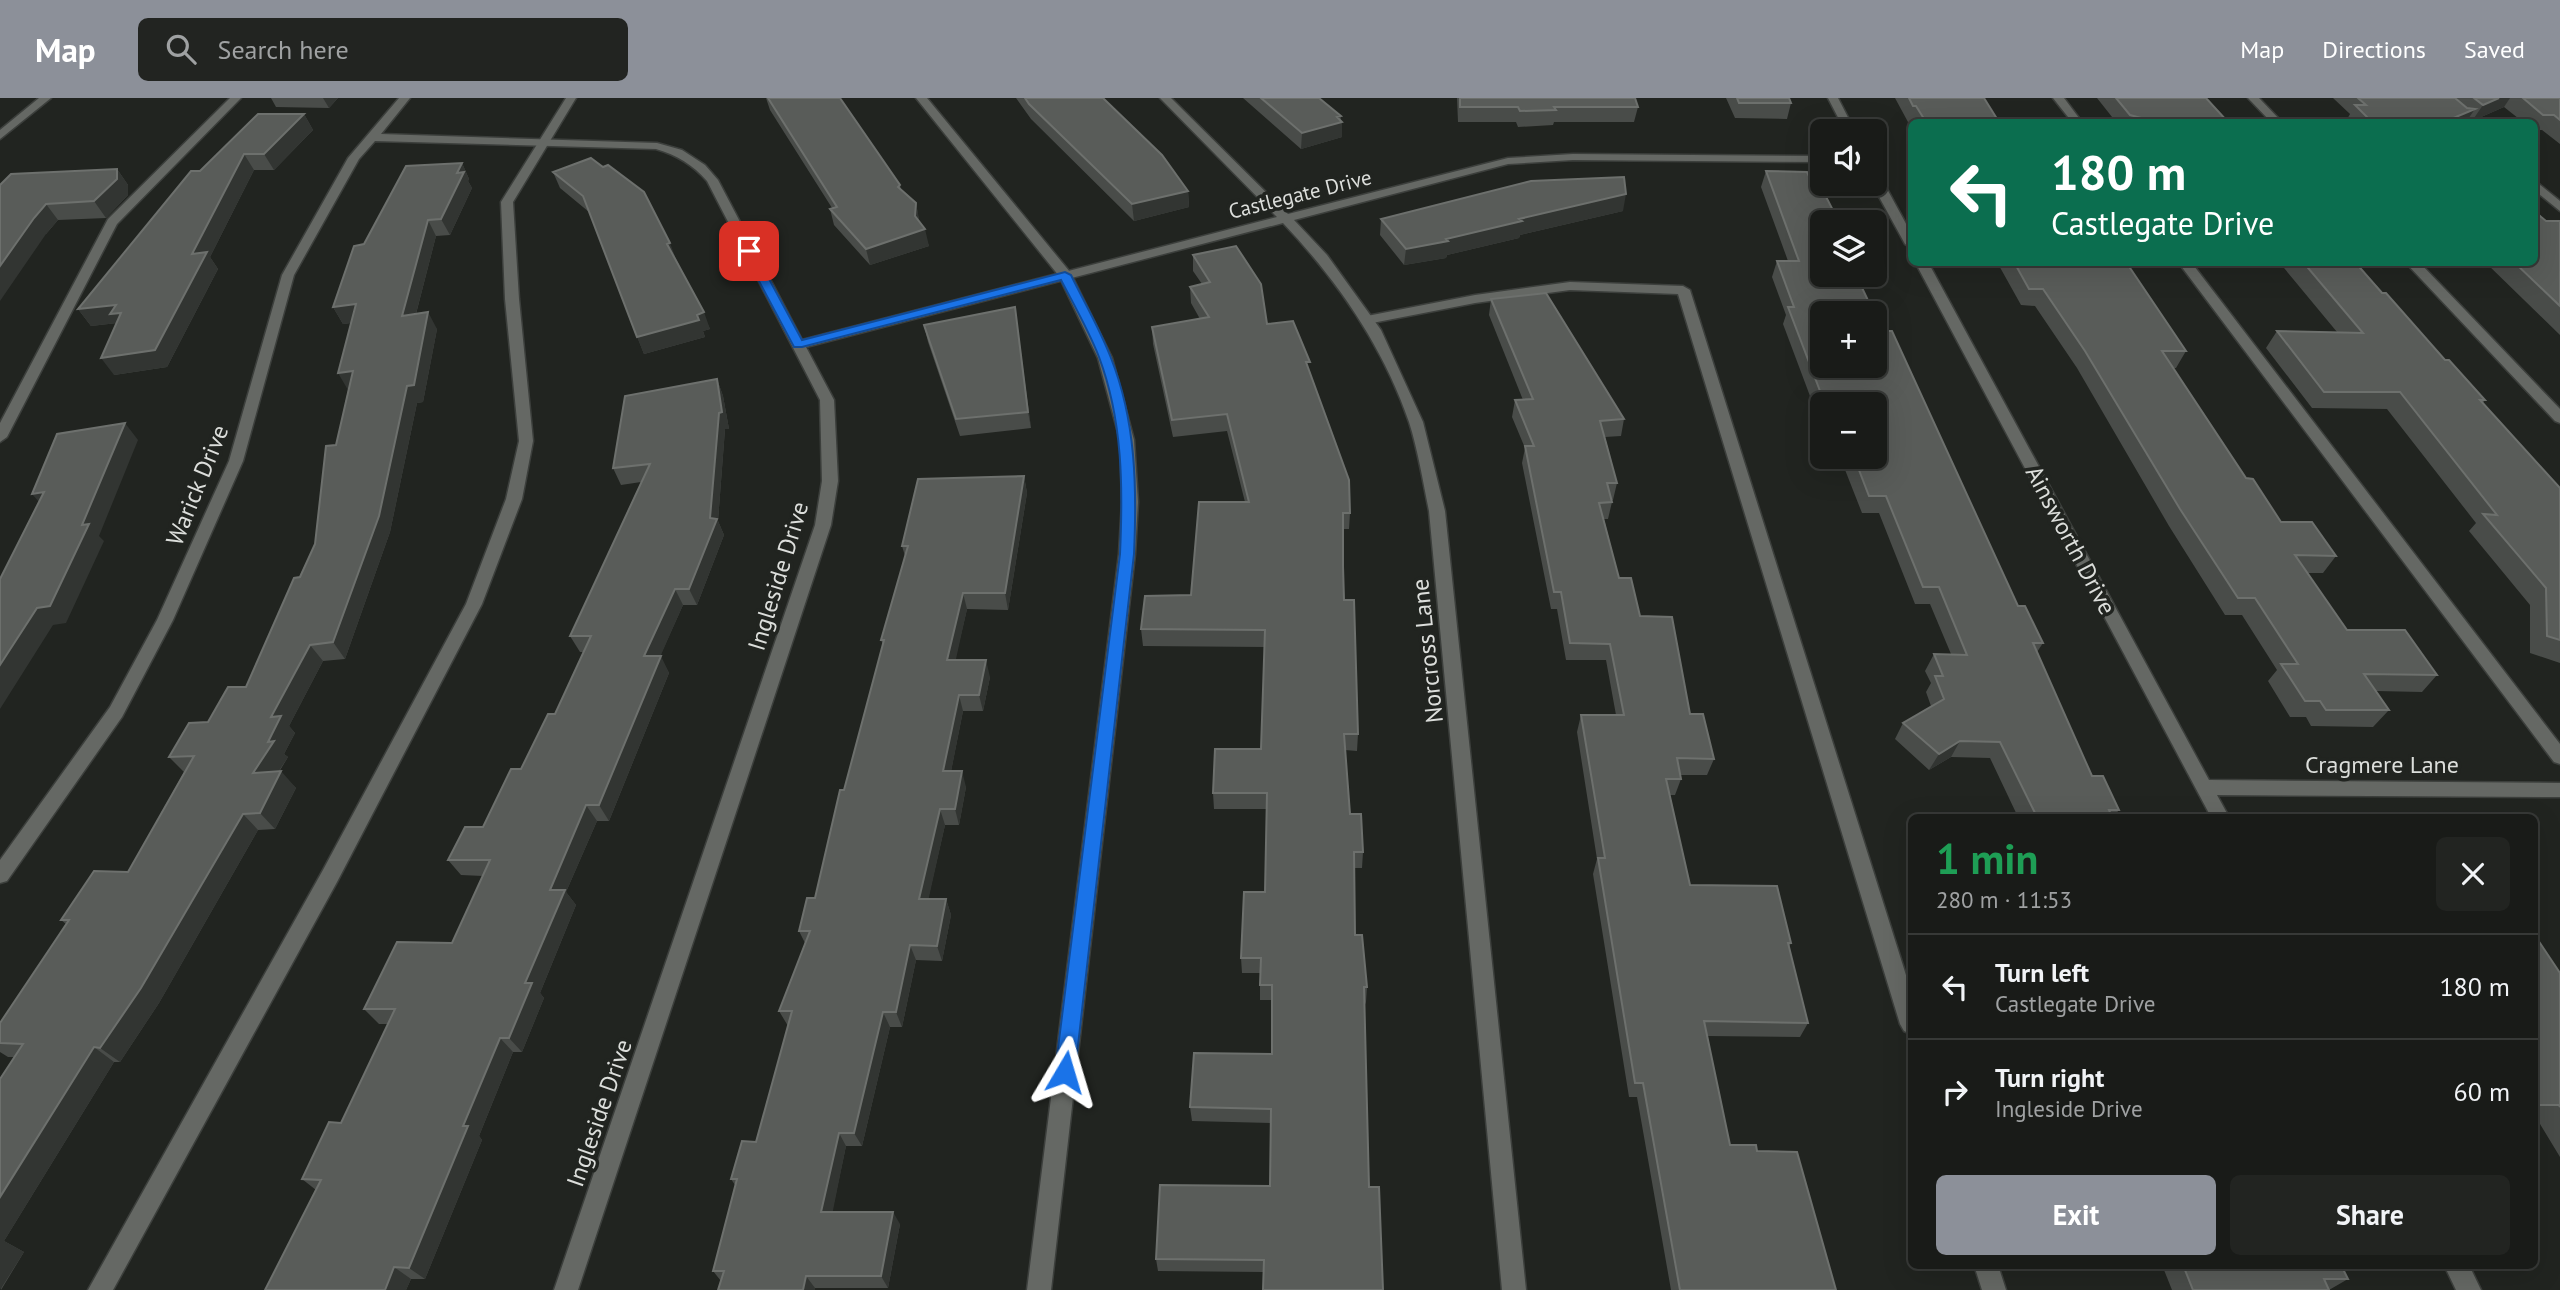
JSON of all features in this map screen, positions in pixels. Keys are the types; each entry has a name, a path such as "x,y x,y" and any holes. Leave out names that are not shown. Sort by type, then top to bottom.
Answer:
{"street":[{"path":"0,136 46,98"},
{"path":"0,437 112,222 236,98"},
{"name":"Warick Drive","path":"0,876 116,712 165,620 236,461 288,275 354,158 405,98"},
{"path":"100,1290 330,876 474,604 514,499 526,441 512,299 506,202 571,98"},
{"path":"921,98 1065,275 1105,358 1127,440 1130,502 1127,554 1039,1290"},
{"name":"Norcross Lane","path":"1165,98 1286,217 1323,258 1374,330 1416,422 1437,511 1514,1290"},
{"path":"1833,98 1844,119"},
{"path":"2058,98 2075,119"},
{"path":"2253,98 2274,119"},
{"name":"Ingleside Drive","path":"371,137 657,146 678,152 701,167 712,180 827,400 830,481 823,525 566,1290"},
{"name":"Castlegate Drive","path":"798,345 1286,217 1508,162 1573,157 1810,159"},
{"path":"2538,187 2560,206"},
{"path":"1885,196 1908,238"},
{"name":"Ainsworth Drive","path":"1923,266 2218,814"},
{"path":"2186,266 2560,757"},
{"path":"2415,266 2560,418"},
{"path":"1367,320 1475,299 1570,286 1683,290 1908,1014"},
{"name":"Cragmere Lane","path":"2204,787 2560,790"},
{"path":"1987,1269 1994,1290"},
{"path":"2458,1269 2469,1290"}],"building":[{"path":"768,98 840,98 900,185 898,187 916,203 915,216 925,229 866,249 830,209 837,207"},
{"path":"1025,98 1103,98 1162,155 1188,191 1132,204"},
{"path":"1261,98 1319,98 1341,116 1337,117 1342,122 1302,133"},
{"path":"1460,98 1635,98 1638,107 1554,107 1556,110 1520,111 1518,107 1460,107"},
{"path":"1737,98 1789,98 1791,103 1739,103"},
{"path":"1909,98 1984,98 1997,119 1924,119 1916,106 1913,106"},
{"path":"2116,98 2206,98 2225,119 2145,119 2130,115"},
{"path":"2358,98 2455,98 2467,108 2475,109 2451,119 2369,119 2355,105 2366,105"},
{"path":"2474,98 2499,98 2483,105"},
{"path":"2523,98 2560,98 2560,120 2554,115 2543,115"},
{"path":"258,114 304,114 264,154 244,154 192,254 207,252 155,350 101,358 121,313 110,314 116,305 78,309 191,171 200,171"},
{"path":"591,158 603,167 608,165 644,192 670,243 667,244 704,312 697,315 699,320 637,337 583,196 553,172"},
{"path":"462,163 457,173 464,172 441,219 428,220 402,316 428,312 414,385 407,386 379,516 333,642 310,645 271,717 281,716 268,742 274,741 253,773 281,771 260,813 243,814 141,988 100,1048 94,1047 0,1197 0,1079 23,1044 0,1043 0,1023 69,920 61,920 94,871 128,872 194,756 169,757 189,723 208,722 228,687 246,687 294,578 300,577 315,544 326,446 336,445 353,371 338,373 356,304 333,307 354,246 364,244 406,166"},
{"path":"117,169 117,179 94,201 46,204 0,266 0,185 11,174"},
{"path":"1766,171 1807,172 1810,178 1810,196 1826,196 1833,210 1810,210 1810,287 1862,287 1868,301 1810,301 1810,365 1788,307 1794,307 1777,261 1799,261"},
{"path":"1624,177 1626,194 1519,219 1522,221 1446,239 1448,241 1406,249 1381,219 1531,181"},
{"path":"2538,214 2546,221 2560,221 2560,306 2518,266 2538,266"},
{"path":"1236,246 1261,284 1267,324 1293,321 1310,362 1306,362 1349,480 1350,513 1343,513 1344,600 1354,600 1358,734 1344,734 1350,814 1361,814 1363,852 1354,852 1355,935 1362,935 1367,987 1364,987 1369,1187 1379,1187 1383,1290 1263,1290 1264,1260 1156,1259 1160,1185 1270,1186 1271,1109 1190,1107 1194,1053 1272,1054 1272,985 1260,985 1261,958 1241,958 1244,892 1265,892 1267,793 1213,793 1215,749 1261,749 1265,630 1141,629 1145,596 1191,595 1199,502 1249,502 1227,414 1172,420 1152,327 1209,317 1190,287 1210,282 1193,255"},
{"path":"2016,266 2129,266 2186,351 2162,351 2246,478 2253,479 2281,522 2312,522 2336,556 2295,555 2347,630 2405,630 2437,675 2364,674 2389,710 2326,710 2320,701 2305,701 2281,664 2298,664 2255,598 2238,598 2180,509 2085,351 2043,289 2029,289"},
{"path":"2306,266 2358,266 2445,360 2449,360 2485,400 2480,400 2560,488 2560,640 2547,636 2546,588 2483,514 2497,515 2400,392 2324,392 2277,331 2363,333"},
{"path":"1546,293 1624,419 1600,421 1617,483 1607,483 1612,502 1599,503 1619,578 1631,578 1640,616 1672,617 1690,714 1703,714 1714,759 1677,758 1681,779 1666,779 1690,885 1777,886 1791,943 1788,943 1808,1023 1704,1021 1730,1145 1756,1145 1757,1151 1797,1152 1836,1290 1680,1290 1643,1083 1635,1083 1598,858 1605,858 1581,715 1624,715 1610,644 1570,643 1561,592 1554,592 1525,446 1534,446 1515,400 1533,399 1491,299"},
{"path":"1015,307 1028,412 956,419 924,325"},
{"path":"1887,328 1892,331 2018,606 2025,606 2043,643 2033,643 2092,776 2103,776 2119,810 2109,810 2111,814 2036,814 2000,742 1960,741 1939,754 1903,723 1944,699 1935,676 1943,676 1934,654 1967,655 1939,587 1923,587 1886,496 1869,496 1859,469 1887,469 1887,392 1820,392 1815,378 1887,378"},
{"path":"717,379 722,412 719,413 710,518 717,519 689,589 675,589 644,656 661,656 599,805 586,805 550,890 565,890 525,983 532,983 509,1038 500,1038 463,1126 468,1126 409,1268 394,1267 385,1290 265,1290 321,1180 302,1179 329,1122 341,1123 395,1009 364,1009 397,942 452,943 490,860 448,860 465,827 483,827 511,769 521,769 548,714 555,714 591,636 570,636 650,464 613,468 625,396"},
{"path":"125,423 82,525 89,524 50,606 37,608 0,665 0,579 44,492 32,494 57,434"},
{"path":"1024,476 1005,593 963,593 947,660 986,660 979,695 959,695 943,771 962,771 955,809 940,809 919,899 946,899 937,946 910,945 896,1012 883,1012 854,1133 839,1133 821,1212 893,1212 881,1276 806,1276 803,1290 718,1290 724,1271 713,1271 737,1179 731,1179 742,1141 756,1142 792,1011 779,1011 810,931 799,931 807,898 815,898 840,790 844,790 884,640 881,640 908,546 902,546 918,479"},
{"path":"2538,940 2560,973 2560,1107 2538,1105"},
{"path":"2185,1269 2343,1269 2348,1279 2324,1279 2329,1290 2193,1290"}],"route":[{"path":"749,251 798,345 1065,275 1105,358 1127,440 1130,502 1127,554 1065,1072"}]}
